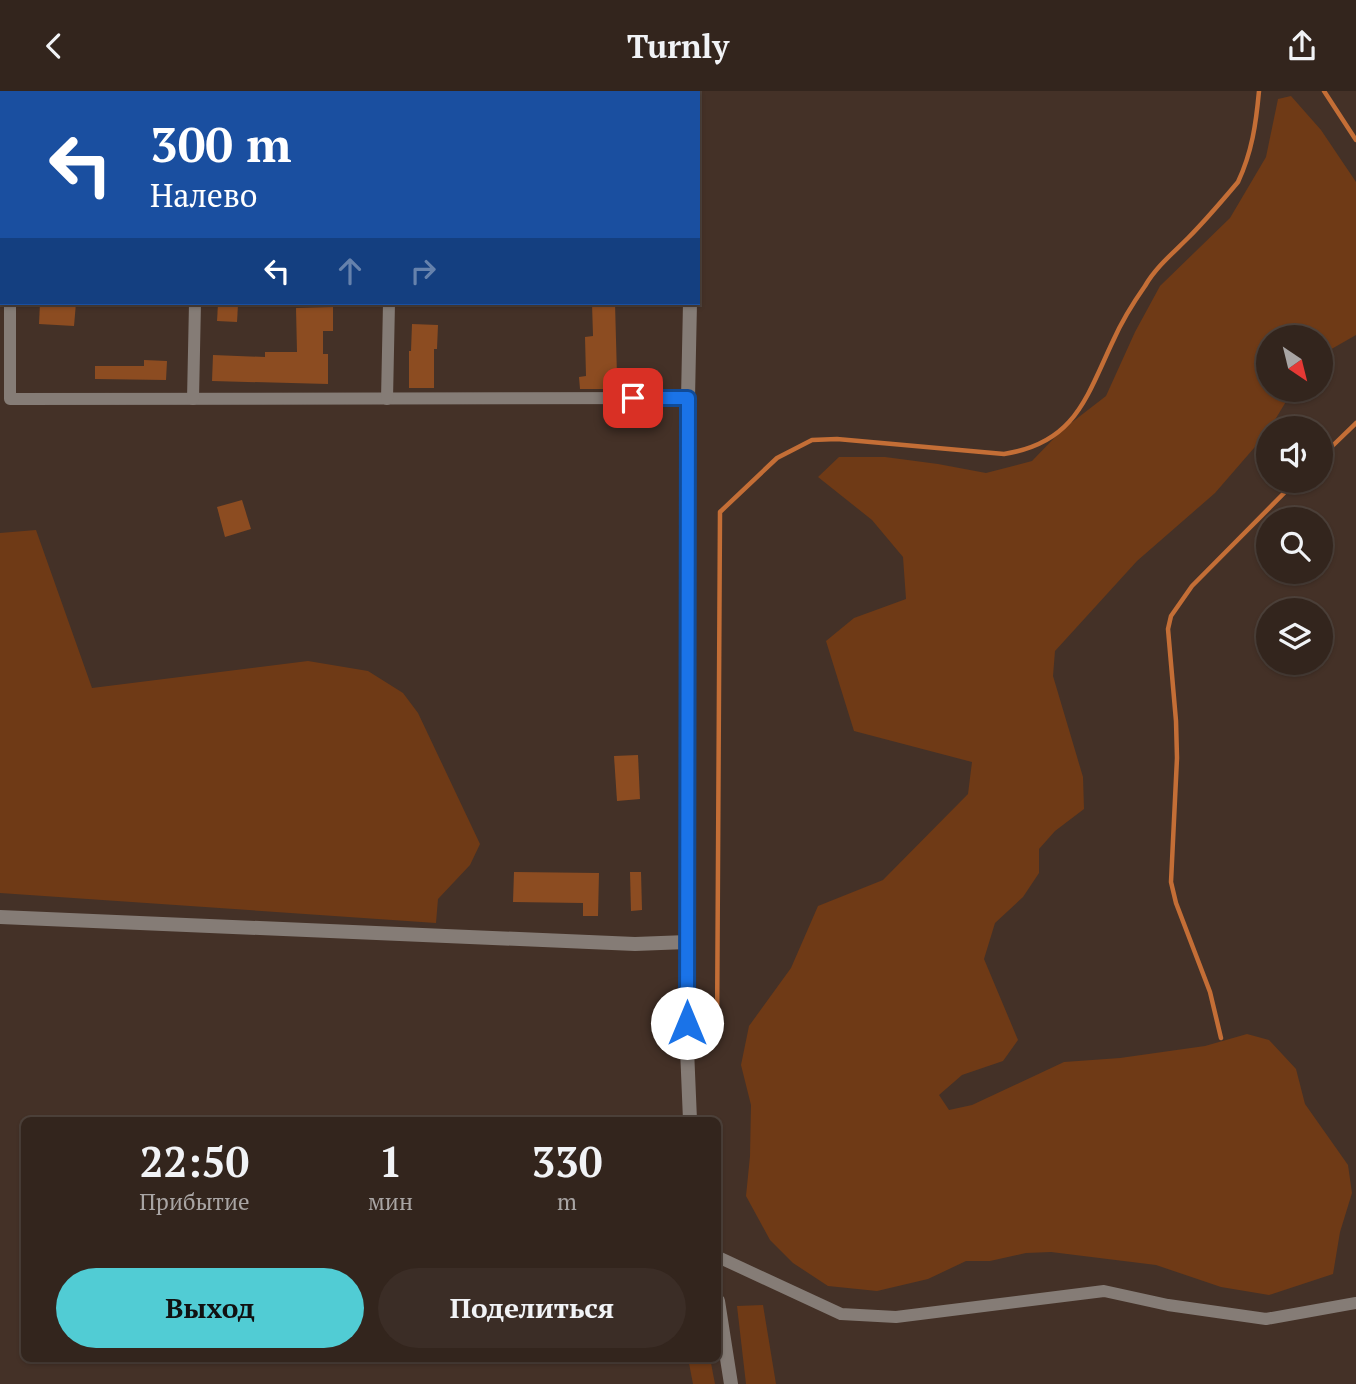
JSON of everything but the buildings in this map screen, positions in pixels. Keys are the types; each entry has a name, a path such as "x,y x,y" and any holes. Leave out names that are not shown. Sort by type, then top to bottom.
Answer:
{"street":[{"path":"10,305 10,399 688,398"},
{"path":"193,399 195,305"},
{"path":"387,399 389,305"},
{"path":"690,305 687,942 690,1117"},
{"path":"0,918 635,944 687,942"},
{"path":"721,1258 841,1314 896,1317 1104,1291 1168,1305 1266,1319 1356,1303"},
{"path":"721,1320 731,1384"}],"shaded area":[{"path":"1291,96 1321,130 1356,182 1356,335 1334,348 1334,325 1256,325 1256,403 1285,403 1277,416 1256,416 1256,446 1215,493 1137,561 1055,651 1053,676 1083,777 1084,809 1055,831 1039,849 1039,873 1023,897 995,923 984,959 1018,1040 1003,1061 962,1075 939,1095 949,1110 972,1105 1064,1062 1120,1058 1205,1046 1247,1034 1269,1040 1296,1069 1305,1104 1348,1165 1352,1193 1340,1232 1333,1274 1269,1295 1221,1287 1156,1265 1051,1252 1026,1253 990,1261 966,1261 928,1279 877,1291 828,1286 793,1263 770,1240 746,1196 751,1105 741,1065 749,1026 791,968 818,906 883,880 968,794 972,762 854,731 826,641 854,618 906,599 903,557 872,520 818,477 839,457 885,457 986,473 1032,461 1062,430 1106,396 1135,332 1160,286 1230,218 1266,157 1278,99"},
{"path":"36,530 92,688 308,661 368,671 403,693 418,713 480,844 470,865 438,899 436,923 0,893 0,533"},
{"path":"763,1305 776,1384 746,1384 737,1306"},
{"path":"689,1362 711,1362 715,1384 693,1384"}],"waterway":[{"path":"717,1039 720,512 777,458 812,440 837,439 1004,454 1047,440 1063,428 1085,399 1120,327 1149,279 1238,182 1253,138 1259,91"},
{"path":"1324,91 1356,140"},
{"path":"1333,445 1356,423"},
{"path":"1221,1038 1210,992 1176,903 1171,882 1177,758 1168,629 1171,616 1192,586 1284,493"}],"route":[{"path":"633,398 688,398 687,1023"}]}
